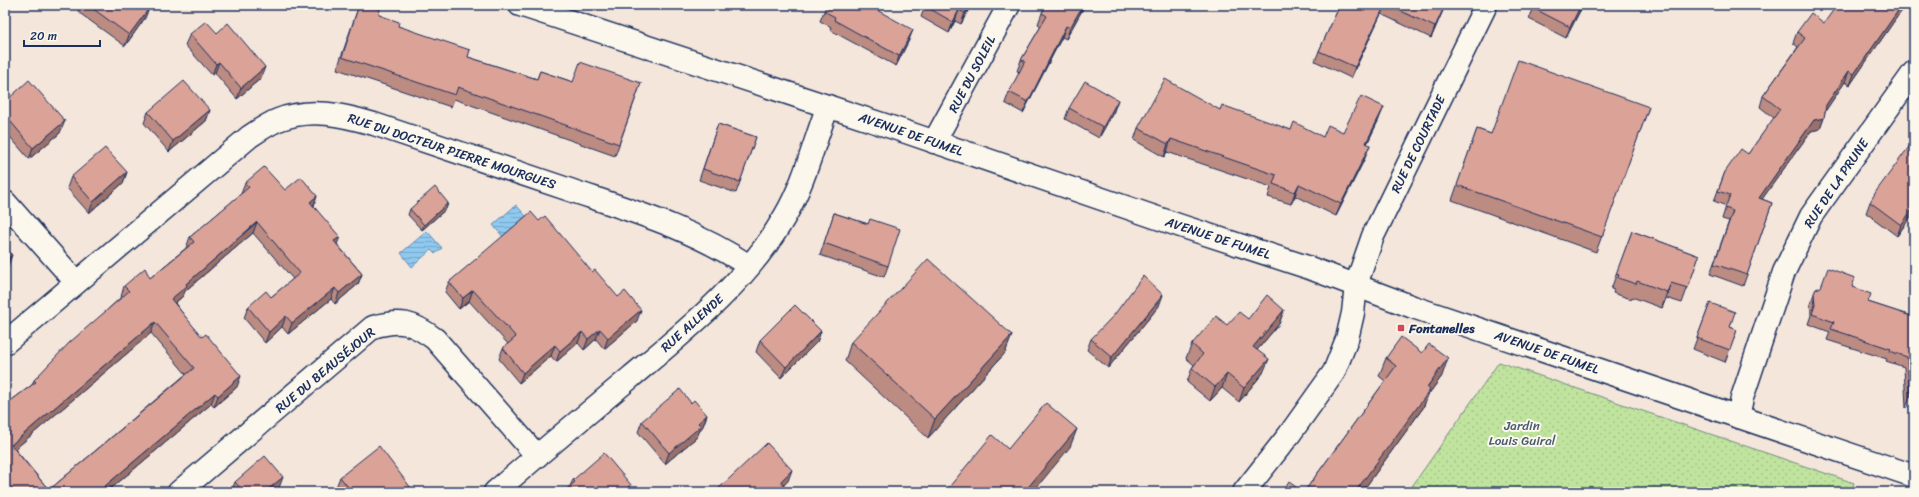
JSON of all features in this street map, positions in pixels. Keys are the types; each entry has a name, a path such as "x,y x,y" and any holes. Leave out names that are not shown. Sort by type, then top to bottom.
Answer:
{"street":[{"name":"AVENUE DE FUMEL","path":"520,5 828,106 1307,267 1413,307 1914,476"},
{"name":"RUE DU SOLEIL","path":"934,142 1009,5"},
{"name":"RUE DE COURTADE","path":"1244,492 1289,435 1334,372 1347,339 1353,313 1356,285 1373,236 1486,5"},
{"name":"RUE DE LA PRUNE","path":"1738,417 1742,398 1784,272 1811,216 1914,72"},
{"name":"RUE ALLENDE","path":"494,492 687,330 723,295 749,266 777,229 798,192 828,106"},
{"name":"RUE DU DOCTEUR PIERRE MOURGUES","path":"5,343 248,137 278,120 304,114 337,114 367,122 639,213 693,234 722,248 749,266"},
{"path":"5,202 76,282"},
{"name":"RUE DU BEAUSÉJOUR","path":"179,492 373,327 390,322 405,322 420,328 435,339 537,456"}],"green space":[{"name":"Jardin Louis Guiral","path":"1499,362 1854,483 1851,492 1408,492"}],"water":[{"path":"516,205 526,216 503,237 493,225"},
{"path":"427,231 442,248 435,254 431,250 412,267 401,253"}],"building":[{"path":"88,5 147,5 150,7 129,35"},
{"path":"359,5 369,5 380,9 379,15 399,22 398,26 470,50 468,57 537,79 540,71 573,82 580,62 641,83 619,144 458,87 455,95 342,57"},
{"path":"827,5 868,5 913,30 899,56 834,20 835,17 824,11"},
{"path":"969,5 965,13 959,10 953,22 925,6"},
{"path":"1046,5 1083,5 1070,28 1066,26 1028,102 1009,92 1025,61 1021,60 1047,16 1042,13"},
{"path":"1340,5 1385,5 1355,67 1319,51"},
{"path":"1388,5 1445,5 1435,27"},
{"path":"1535,5 1581,5 1570,27 1533,8"},
{"path":"1837,5 1902,5 1854,74 1849,71 1826,105 1824,118 1814,120 1759,198 1772,203 1747,275 1714,264 1733,211 1725,208 1730,195 1718,191 1725,172 1741,149 1748,154 1780,109 1763,96 1805,38 1797,32 1811,13 1824,23"},
{"path":"206,21 217,33 228,23 265,67 241,88 219,62 216,64 190,34"},
{"path":"1518,60 1649,107 1602,237 1457,185 1477,129 1491,134"},
{"path":"1165,79 1220,110 1222,105 1291,130 1294,122 1323,137 1328,125 1343,132 1361,96 1384,107 1366,143 1370,145 1341,204 1299,184 1295,192 1273,184 1276,175 1171,139 1168,144 1138,128"},
{"path":"29,80 65,121 33,148 5,115 5,102"},
{"path":"184,81 210,110 173,141 148,112"},
{"path":"1085,81 1118,100 1103,127 1069,108"},
{"path":"718,124 756,137 740,182 703,169"},
{"path":"1914,140 1914,207 1901,225 1870,202 1877,190"},
{"path":"105,148 127,172 93,202 71,177"},
{"path":"264,167 285,190 301,177 317,196 310,202 340,237 334,241 362,274 339,293 335,288 292,323 286,316 269,332 248,307 266,291 271,297 300,273 257,222 171,299 202,337 206,334 241,376 218,396 215,393 98,492 5,492 5,405 36,382 34,380 69,343 129,291 124,286 145,268 150,278 194,242 190,237 249,187 245,183","holes":["155,322 194,368 49,490 11,445"]},
{"path":"435,187 448,203 424,225 410,209"},
{"path":"531,212 539,221 545,216 592,272 595,270 618,297 625,291 641,310 608,338 600,329 588,339 582,332 560,351 555,345 523,373 503,348 516,337 473,290 463,298 449,282"},
{"path":"834,213 868,224 870,219 900,229 888,266 824,243"},
{"path":"1632,231 1699,256 1688,288 1671,283 1667,292 1637,281 1636,284 1618,278 1619,275 1616,274"},
{"path":"5,247 12,255 5,261"},
{"path":"928,259 1012,335 935,419 851,342"},
{"path":"1828,268 1855,278 1852,287 1871,294 1868,302 1914,317 1914,386 1910,397 1907,357 1890,351 1891,349 1831,329 1834,322 1812,314 1815,305 1814,293 1816,289 1821,287"},
{"path":"1143,276 1163,295 1112,357 1091,339 1114,315"},
{"path":"1267,295 1284,310 1253,347 1269,359 1244,388 1227,374 1215,387 1192,368 1203,354 1192,344 1216,316 1227,325 1239,312 1248,319"},
{"path":"1710,303 1735,312 1730,327 1737,330 1730,350 1697,338"},
{"path":"795,305 821,331 786,367 760,340"},
{"path":"1401,337 1422,353 1429,344 1448,358 1427,387 1430,390 1355,492 1342,492 1337,488 1334,492 1304,492 1396,366 1386,358"},
{"path":"680,389 691,403 694,400 707,415 698,423 701,426 669,453 642,421"},
{"path":"1046,403 1077,429 1024,492 945,492 992,435 1008,449"},
{"path":"767,443 792,470 781,481 784,485 776,492 715,492"},
{"path":"379,446 414,492 352,492 340,477"},
{"path":"604,453 631,485 626,489 628,492 563,492 575,482 573,480"},
{"path":"265,456 283,477 265,492 244,492 235,482"},
{"path":"1289,482 1303,492 1283,492"},
{"path":"1048,490 1050,492 1027,492"}],"place":[{"name":"Fontanelles","path":"1401,328"}]}
